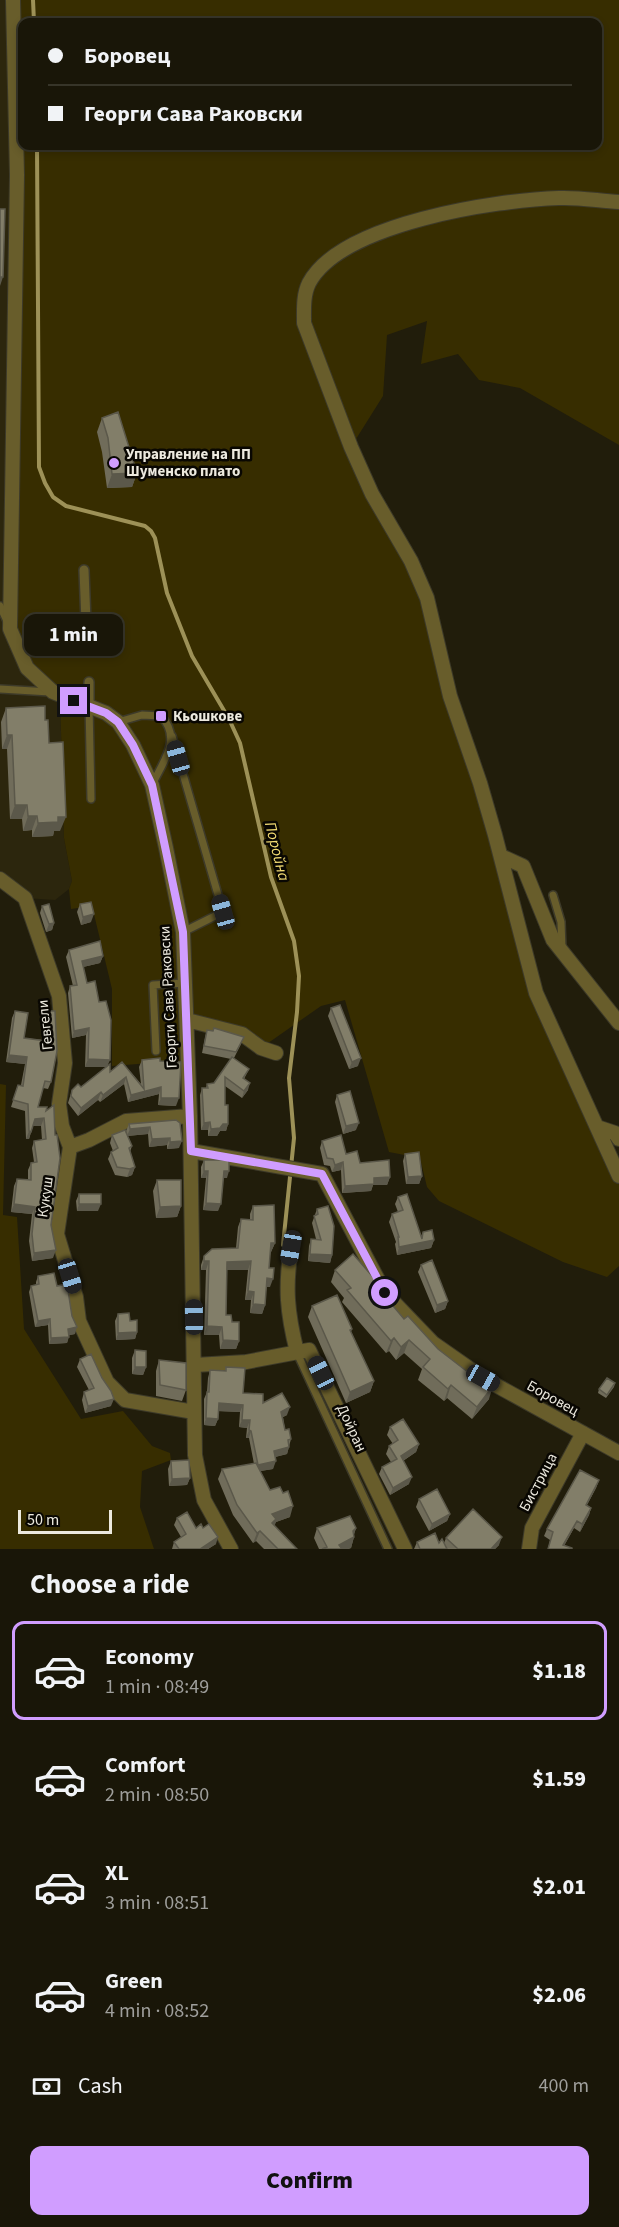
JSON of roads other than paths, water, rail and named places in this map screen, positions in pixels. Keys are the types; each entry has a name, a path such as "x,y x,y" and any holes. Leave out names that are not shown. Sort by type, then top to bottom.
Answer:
{"street":[{"name":"Георги Сава Раковски","path":"13,0 17,175 10,629 27,668 52,692 89,705 118,722 133,745 152,785 183,932 191,1151 195,1455 204,1500 231,1549"},
{"path":"619,202 561,198 507,202 417,219 375,234 322,265 309,283 304,303 304,323 351,447 372,494 411,561 427,598 450,696 480,783 536,993 619,1176"},
{"path":"84,570 86,622"},
{"path":"89,681 89,705"},
{"path":"501,856 523,866 553,940 619,1023"},
{"name":"Гевгели","path":"0,879 25,898 59,996 65,1063 59,1104 62,1126 70,1147"},
{"path":"187,1020 242,1034 261,1048 276,1053"},
{"path":"70,1147 90,1140 126,1120 190,1116"},
{"path":"597,1127 615,1133 619,1139"},
{"name":"Кукуш","path":"70,1147 57,1234 76,1297 79,1321 107,1382 125,1400 194,1413"},
{"name":"Боровец","path":"191,1151 322,1174 385,1293 433,1343 483,1378 619,1453"},
{"name":"Дойран","path":"291,1248 286,1279 288,1317 297,1352 305,1349 312,1353 405,1549"},
{"path":"195,1365 246,1362 297,1352"},
{"name":"Бистрица","path":"529,1549 532,1528 583,1433"}],"lane":[{"path":"0,606 10,629"},
{"path":"0,689 52,692"},
{"path":"89,705 92,799"},
{"path":"118,722 142,715 161,716 170,725 223,912 183,932"},
{"path":"152,785 170,748 172,736"},
{"path":"554,895 561,922 561,951"},
{"path":"156,1051 153,985 185,983"},
{"name":"Дойран","path":"297,1352 388,1549"}],"waterway":[{"path":"33,0 34,18"},
{"name":"Поройна","path":"37,150 39,467 53,497 66,506 145,526 155,538 167,593 192,656 229,719 240,743 271,877 294,941 299,976 289,1078 294,1138 283,1245"}],"place":[{"name":"Управление на ПП Шуменско плато","path":"114,463"},
{"name":"Кьошкове","path":"161,716"}]}
